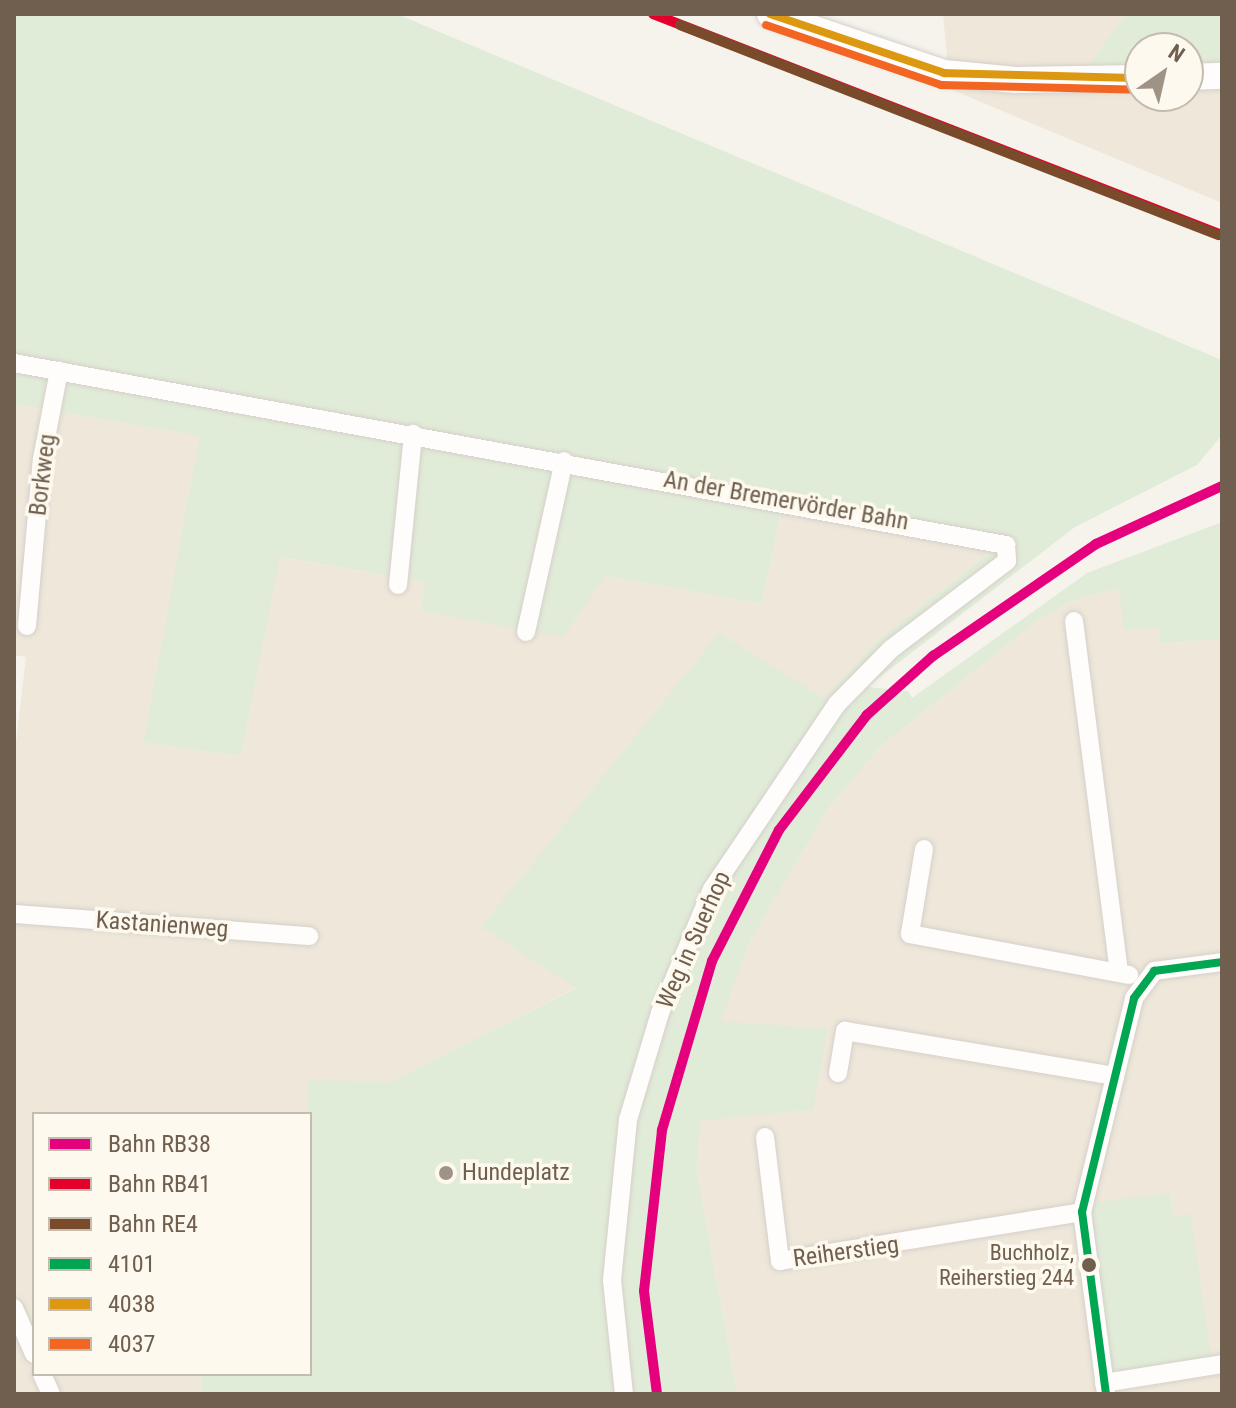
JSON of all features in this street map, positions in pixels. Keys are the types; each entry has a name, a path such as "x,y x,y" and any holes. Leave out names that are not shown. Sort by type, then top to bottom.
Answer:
{"street":[{"path":"770,14 944,73 1016,80 1124,78"},
{"name":"An der Bremervörder Bahn","path":"14,363 564,461 1006,545"},
{"name":"Borkweg","path":"27,626 42,459 59,371"},
{"path":"398,585 413,434"},
{"path":"526,632 564,461"},
{"name":"Weg in Suerhop","path":"624,1394 612,1280 628,1120 660,1013 712,889 837,704 891,649 1007,561 1006,545"},
{"path":"1074,621 1119,970"},
{"path":"924,849 910,934 1119,970 1140,981"},
{"name":"Kastanienweg","path":"14,914 309,936"},
{"path":"1222,962 1154,971 1140,981 1082,1212 1105,1388 1222,1364"},
{"path":"838,1073 845,1031 1115,1076"},
{"name":"Reiherstieg","path":"765,1137 780,1261 1082,1212"},
{"path":"14,1308 32,1349"}],"shaded area":[{"path":"943,14 1126,14 1087,67 1124,66 1124,112 1204,112 1204,64 1222,63 1222,203 950,89"},
{"path":"14,404 201,436 143,743 241,756 279,557 424,582 421,611 606,576 762,604 781,512 995,548 881,637 824,698 481,926 577,987 393,1082 312,1113 32,1112 32,1376 200,1376 203,1394 14,1394 14,760 26,657 14,655"},
{"path":"1120,589 1158,627 1161,644 1222,639 1222,1394 737,1394 697,1170 701,1120 813,1110 720,1022 750,941 828,809 879,748 1039,619 1071,601","holes":["1170,1193 1174,1217 1191,1215 1087,1266"]}],"green space":[{"path":"14,14 397,14 1222,360 1222,435 1197,465 1075,527 867,687 908,691 912,698 1087,573 1222,522 1222,639 1160,644 1158,627 1124,630 1119,589 1071,601 1039,619 879,748 828,809 750,941 721,1021 828,1029 813,1110 701,1121 697,1170 737,1394 203,1394 200,1376 312,1376 312,1112 307,1112 307,1080 391,1082 576,988 481,927 719,633 824,698 881,637 994,549 781,512 762,604 606,576 563,637 421,611 424,582 280,557 241,756 143,743 200,436 14,404"},
{"path":"1126,14 1222,14 1222,63 1204,64 1204,32 1124,32 1124,67 1086,68"},
{"path":"1170,1193 1174,1217 1191,1214 1212,1366 1104,1383 1084,1204"}],"rail line":[{"name":"RB41","path":"653,14 1222,235"},
{"name":"RE4","path":"680,25 1218,235"},
{"name":"RB38","path":"657,1394 644,1291 662,1130 712,961 779,830 867,715 933,656 1096,544 1222,486"}],"transit line":[{"name":"4038","path":"770,14 944,73 1124,78"},
{"name":"4037","path":"766,25 941,85 1124,90"},
{"name":"4101","path":"1106,1394 1082,1212 1134,998 1154,971 1222,962"}],"place":[{"name":"Hundeplatz","path":"446,1173"},
{"name":"Buchholz, Reiherstieg 244","path":"1089,1265"}]}
